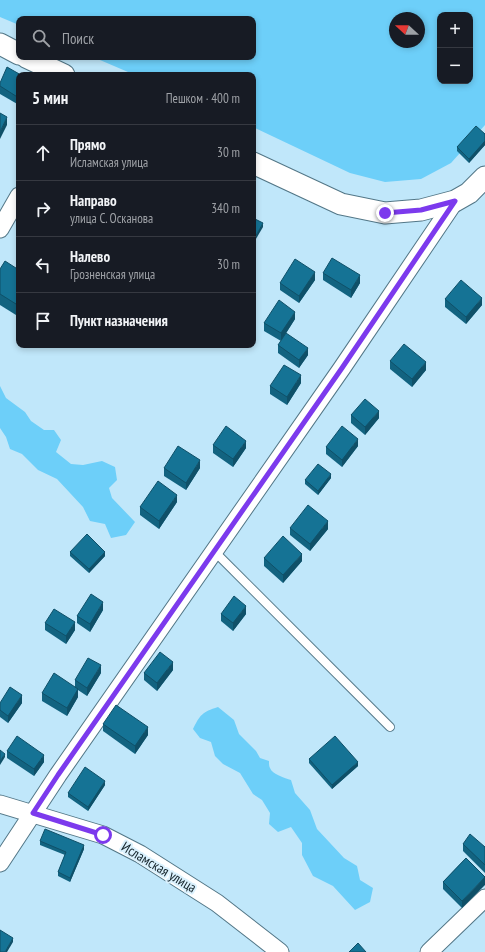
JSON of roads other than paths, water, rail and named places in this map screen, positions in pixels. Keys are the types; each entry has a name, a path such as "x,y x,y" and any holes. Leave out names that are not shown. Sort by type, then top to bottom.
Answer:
{"street":[{"path":"0,44 16,52"},
{"path":"32,60 58,72"},
{"path":"256,164 341,204 385,213 421,210 455,201 469,193 485,177"},
{"path":"0,229 16,201"},
{"path":"0,863 58,775 342,368 455,201"},
{"name":"Исламская улица","path":"0,804 103,835 140,854 217,903 280,952"},
{"path":"429,952 485,898"}],"lane":[{"path":"214,551 390,727"}]}
